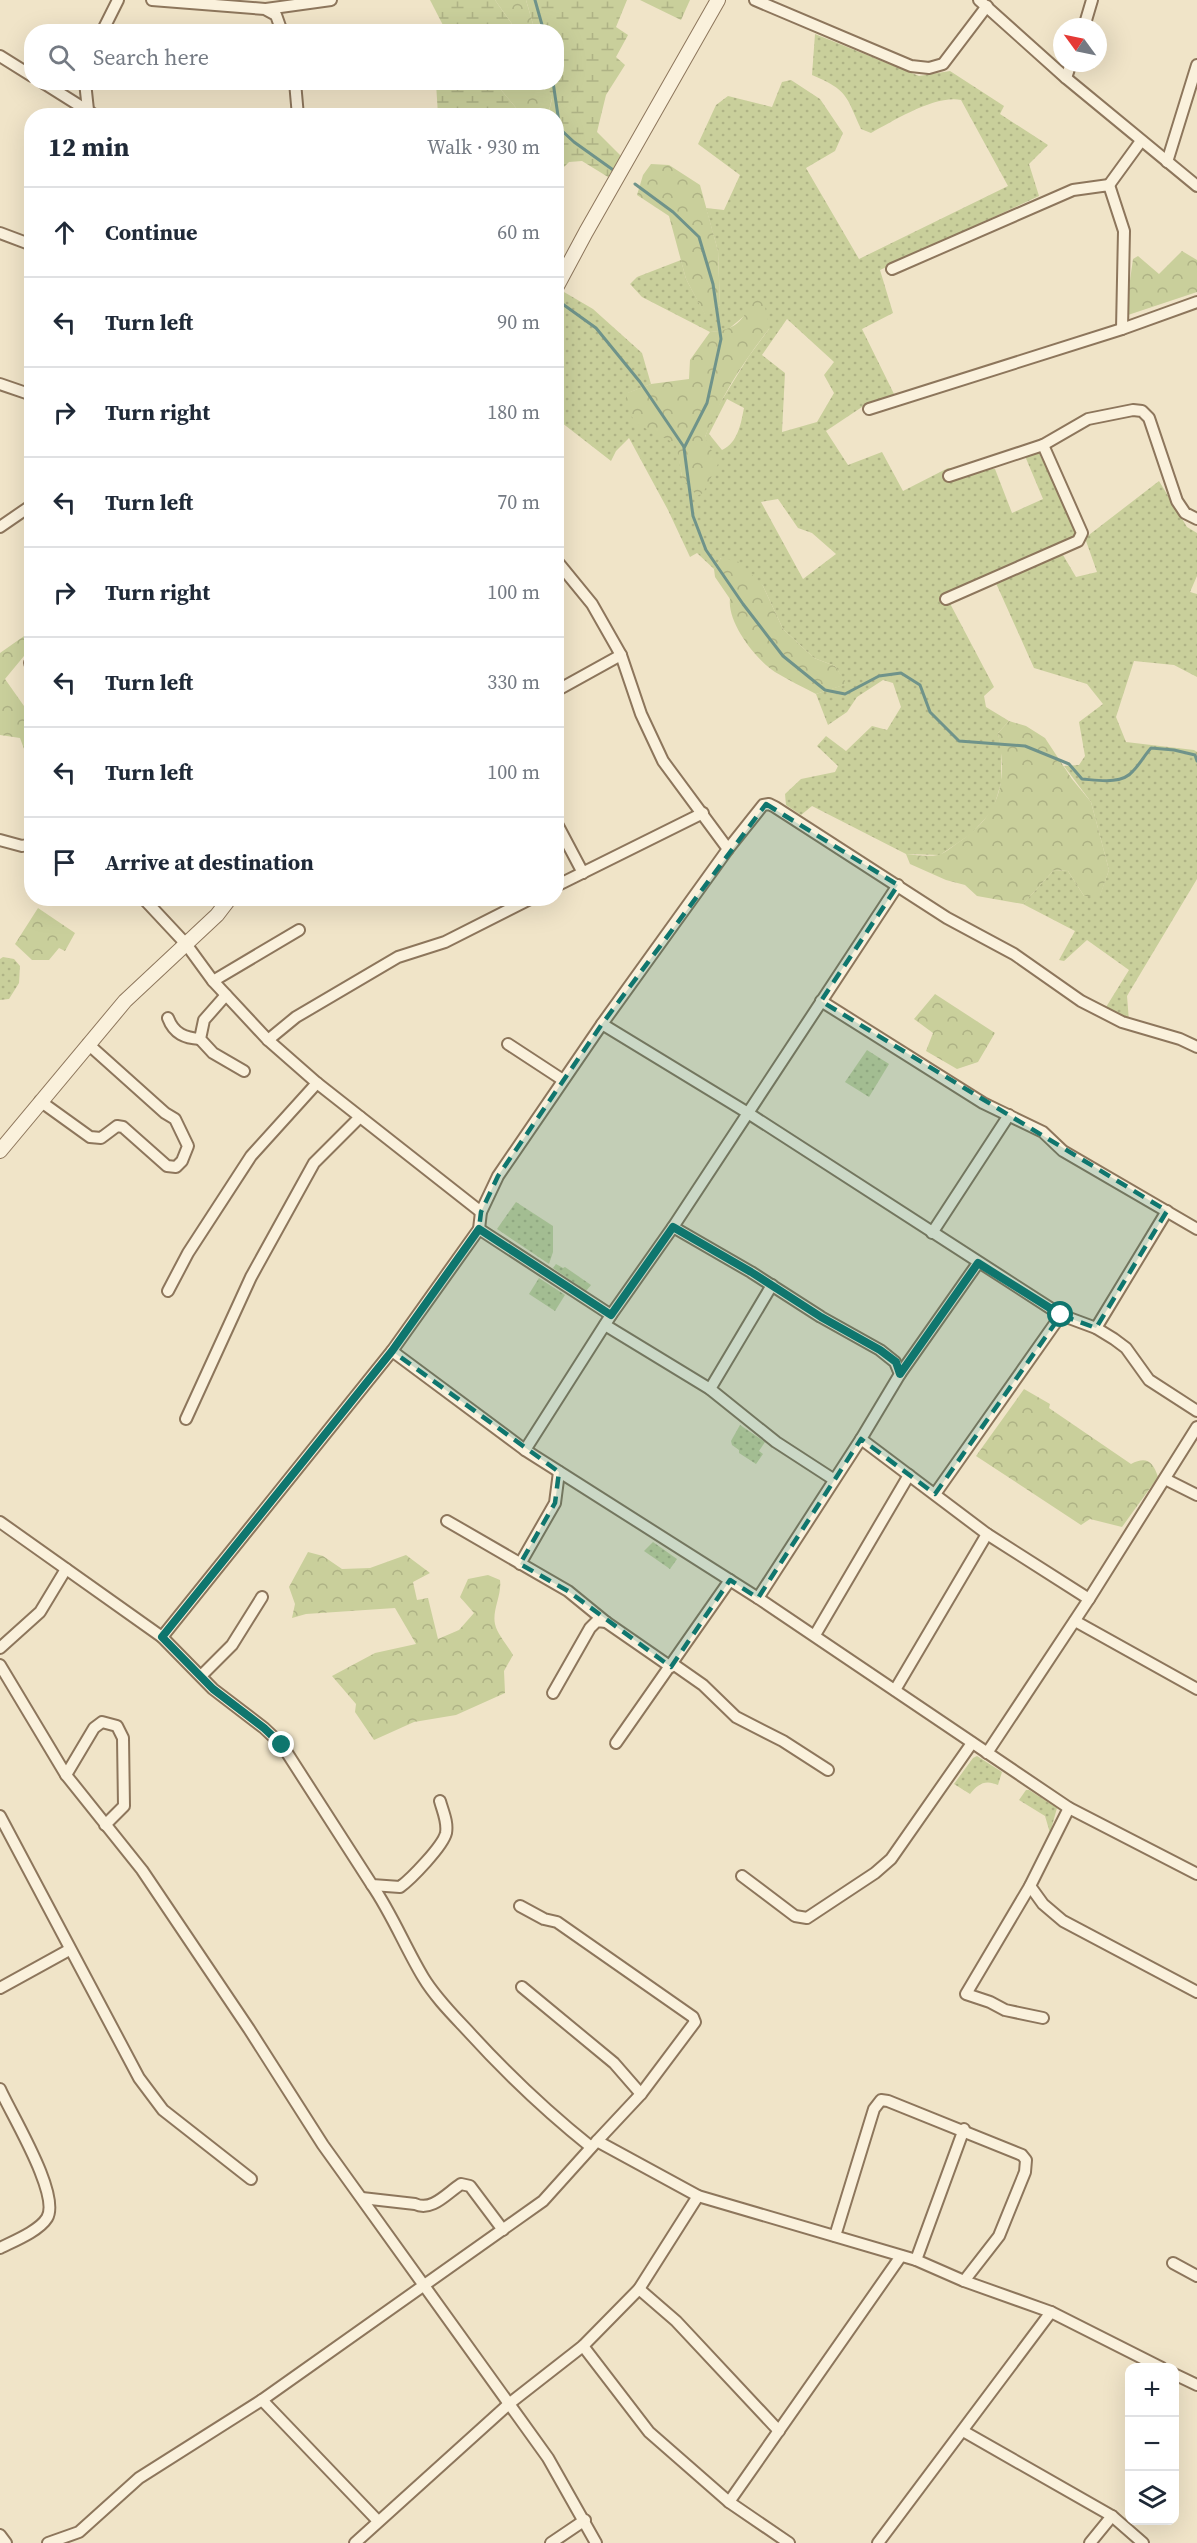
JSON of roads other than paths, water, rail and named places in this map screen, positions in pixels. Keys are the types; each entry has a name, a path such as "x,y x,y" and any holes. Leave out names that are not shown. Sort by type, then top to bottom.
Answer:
{"street":[{"path":"106,24 118,0"},
{"path":"152,0 265,9 331,0"},
{"path":"564,274 718,0"},
{"path":"755,0 911,66 929,68 943,64 983,3 1066,78 1197,186"},
{"path":"1087,18 1092,0"},
{"path":"265,9 276,15 279,24"},
{"path":"1,62 24,72"},
{"path":"1167,162 1197,65"},
{"path":"1066,78 1068,72"},
{"path":"55,90 84,108"},
{"path":"87,90 91,108"},
{"path":"296,90 297,108"},
{"path":"892,269 1073,190 1109,184 1141,141"},
{"path":"1109,184 1124,231 1122,329"},
{"path":"0,233 24,242"},
{"path":"869,409 1122,329 1197,302"},
{"path":"0,384 24,392"},
{"path":"949,476 1043,445 1088,419 1133,410 1142,411 1149,418 1177,501 1185,513 1197,519"},
{"path":"946,599 1078,541 1082,533 1043,445"},
{"path":"0,527 24,511"},
{"path":"564,570 592,604 621,655 640,714 659,754 673,777 703,813 728,849"},
{"path":"564,687 621,655"},
{"path":"162,1637 392,1351 479,1229 481,1212 498,1176 602,1024 759,808 769,804 947,918 1014,954 1099,1012 1122,1022 1180,1039 1197,1047"},
{"path":"564,882 703,813"},
{"path":"564,837 583,873"},
{"path":"0,840 24,846"},
{"path":"525,1450 604,1325 673,1227 898,885"},
{"path":"150,906 186,944 213,981 268,1040 317,1083 481,1212"},
{"path":"0,1151 88,1044 146,979 217,915 224,906"},
{"path":"268,1040 296,1017 398,957 445,942 516,906"},
{"path":"213,981 299,930"},
{"path":"200,1039 204,1020 226,995"},
{"path":"820,1001 983,1103 1043,1132 1063,1151 1197,1229"},
{"path":"168,1018 175,1031 188,1038 200,1039 213,1053 244,1071"},
{"path":"602,1024 748,1113 1061,1315 1096,1328 1126,1348 1149,1380 1197,1411"},
{"path":"40,1101 90,1137 101,1138 117,1126 123,1127 167,1166 176,1167 182,1161 188,1146 175,1119 165,1113 88,1044"},
{"path":"508,1044 564,1080"},
{"path":"168,1292 188,1252 251,1156 317,1083"},
{"path":"932,1233 1009,1115"},
{"path":"186,1419 251,1277 314,1163 360,1117"},
{"path":"1096,1328 1167,1211"},
{"path":"673,1227 880,1350 896,1362 900,1374"},
{"path":"479,1229 611,1315"},
{"path":"758,1598 861,1439 900,1374 978,1263"},
{"path":"710,1389 772,1286"},
{"path":"935,1494 1061,1315"},
{"path":"604,1325 710,1389 776,1442 833,1479"},
{"path":"392,1351 525,1450 815,1635 1069,1808 1197,1874"},
{"path":"987,1753 1075,1621 1197,1427"},
{"path":"861,1439 987,1534 1089,1599"},
{"path":"520,1564 555,1503 559,1472"},
{"path":"815,1635 909,1475"},
{"path":"1165,1479 1197,1495"},
{"path":"447,1521 568,1591 606,1622 703,1685 736,1717 783,1741 828,1770"},
{"path":"0,1522 162,1637 213,1689 264,1728 282,1745 386,1906 423,1978 442,2003 540,2106 594,2144 699,2196 916,2260 964,2282 1051,2312 1154,2363"},
{"path":"895,1690 987,1534"},
{"path":"0,1648 40,1612 66,1569"},
{"path":"616,1743 730,1580"},
{"path":"201,1677 232,1645 262,1598"},
{"path":"553,1693 590,1628 597,1621 606,1622"},
{"path":"1075,1621 1197,1689"},
{"path":"1,1671 66,1775 142,1870 249,2029 323,2145 548,2458 596,2543"},
{"path":"66,1775 94,1728 102,1722 117,1726 123,1738 124,1806 105,1825"},
{"path":"742,1876 795,1916 807,1918 875,1873 891,1859 972,1743"},
{"path":"372,1885 400,1887 422,1866 445,1835 446,1821 440,1801"},
{"path":"1043,2018 1005,2010 966,1994 1030,1886 1069,1808"},
{"path":"0,1816 69,1950 139,2078 163,2110 251,2179"},
{"path":"1030,1886 1042,1904 1063,1921 1197,1992"},
{"path":"48,2543 79,2538 139,2478 262,2400 543,2201 640,2094 692,2028 695,2022 693,2018 557,1922 544,1919 520,1906"},
{"path":"0,1988 69,1950"},
{"path":"522,1987 614,2063 640,2094"},
{"path":"0,2089 5,2113 36,2159 51,2208 48,2217 40,2225 0,2248"},
{"path":"835,2236 877,2103 888,2101 964,2129 1022,2155 1026,2160 1027,2166 996,2241 964,2282"},
{"path":"916,2260 964,2129"},
{"path":"362,2198 415,2204 423,2207 430,2206 461,2184 465,2184 470,2186 503,2230"},
{"path":"355,2543 510,2403 583,2346 639,2289 699,2196"},
{"path":"729,2502 901,2256"},
{"path":"1173,2263 1197,2276"},
{"path":"639,2289 676,2320 779,2431"},
{"path":"878,2543 1051,2312"},
{"path":"583,2346 649,2432 729,2502 789,2543"},
{"path":"1179,2376 1195,2381"},
{"path":"262,2400 378,2521"},
{"path":"963,2431 1112,2516 1143,2543"},
{"path":"1090,2543 1112,2516"},
{"path":"551,2543 585,2520"},
{"path":"0,2535 6,2543"}],"waterway":[{"path":"535,0 542,24"},
{"path":"554,90 557,108"},
{"path":"564,133 616,172"},
{"path":"635,184 673,212 699,237 713,284 721,339 707,403 684,448 693,516 706,550 743,604 783,656 825,690 845,694 879,676 901,673 920,685 930,712 959,741 1025,746 1069,764 1082,779 1109,781 1122,778 1133,771 1151,748 1195,755 1197,761"},
{"path":"564,305 596,328 640,382 684,447"}]}
